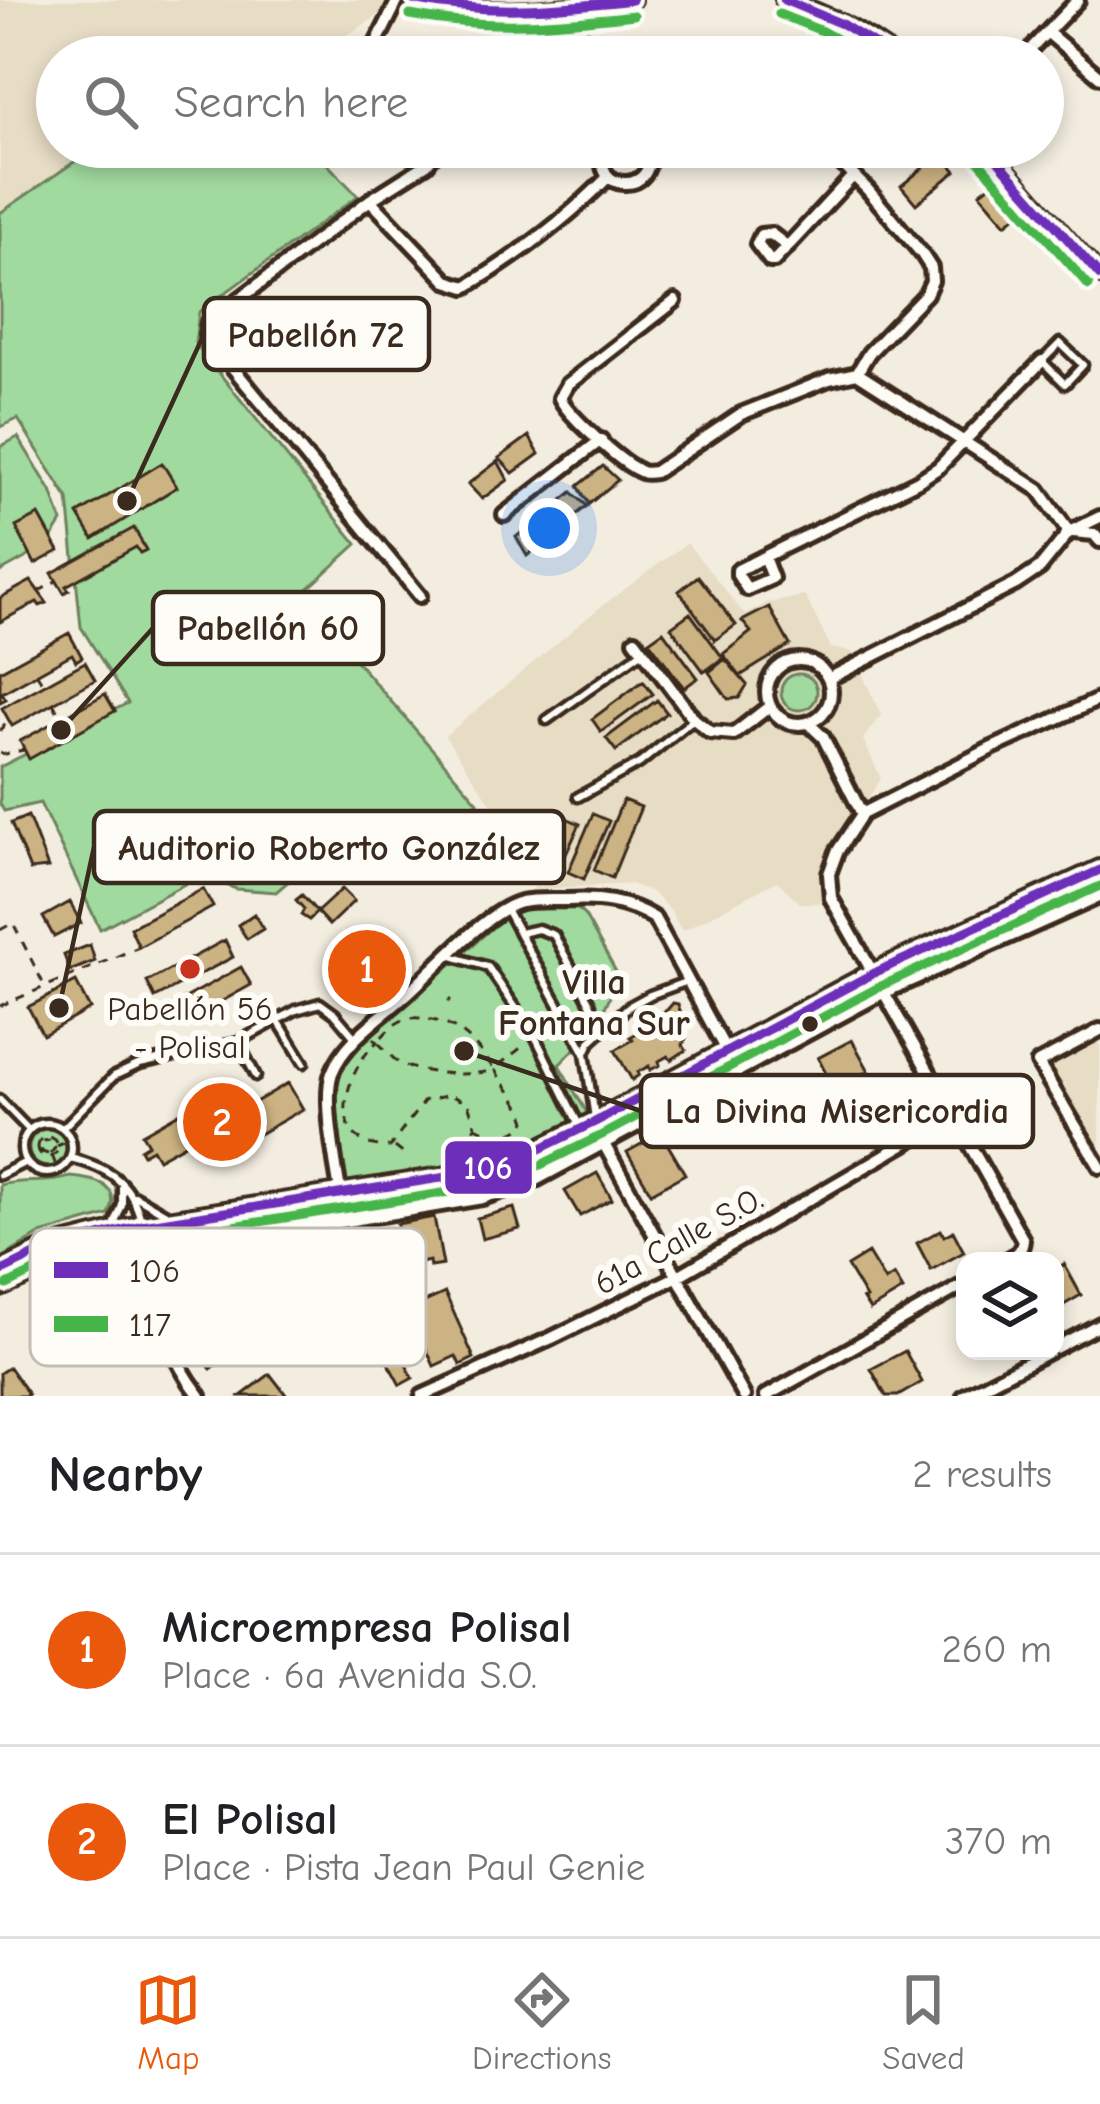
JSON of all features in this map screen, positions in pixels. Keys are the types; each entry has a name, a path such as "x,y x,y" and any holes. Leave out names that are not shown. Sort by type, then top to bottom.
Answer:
{"main road":[{"path":"132,1228 447,1178 513,1162 731,1060 1100,869"},
{"path":"878,981 1100,893"},
{"path":"278,1228 482,1195 536,1177 731,1060"},
{"path":"0,1272 30,1257"},
{"path":"0,1286 30,1273"}],"street":[{"path":"380,36 398,0"},
{"path":"413,0 451,7 556,9 576,3 632,0"},
{"path":"784,0 828,15 868,36"},
{"path":"1043,36 1078,0"},
{"path":"576,3 580,36"},
{"path":"556,9 560,36"},
{"path":"1047,32 1052,36"},
{"path":"1064,46 1100,77"},
{"path":"419,596 206,335 208,323 370,200 421,168"},
{"path":"605,168 608,177 625,184 639,180 647,168"},
{"path":"845,168 922,254 932,281 857,373"},
{"path":"1005,168 1100,276"},
{"path":"788,247 853,176"},
{"path":"370,200 447,281 466,287 517,253 608,177"},
{"path":"675,301 568,384 560,398 563,406 642,472 656,472 741,414 829,379 857,373 1039,490 1069,532 1094,534 1100,542"},
{"path":"764,557 938,468 1042,361"},
{"path":"504,515 602,440"},
{"path":"829,679 1016,584 1040,568 1069,532 1100,517"},
{"path":"635,640 694,719 710,732 734,734 770,706"},
{"path":"791,661 813,663 829,679 830,700 818,718 808,723 786,721 770,706 769,684 781,666 791,661"},
{"path":"1019,1252 1023,1240 831,898 830,874 837,852 862,814 1100,699"},
{"path":"808,723 823,737 862,814"},
{"path":"346,1218 329,1084 342,1055 448,955 496,914 520,902 594,898 633,905 654,918 731,1060"},
{"path":"1100,1030 1038,1063 1100,1167"},
{"name":"61a Calle S.O.","path":"422,1396 677,1276 952,1116"},
{"path":"588,1125 744,1396"},
{"path":"766,1396 956,1289"},
{"path":"1064,1344 1100,1324"},
{"path":"964,1396 1033,1360"},
{"path":"178,1366 200,1396"}],"lane":[{"path":"1060,343 1083,365 1065,384 1042,361 1060,343"},
{"path":"547,720 643,651"},
{"path":"578,797 640,764 694,719"},
{"path":"506,909 584,1053 588,1125"},
{"path":"520,933 538,929 554,935 591,1005 571,1031"},
{"path":"448,955 488,967 588,1125"},
{"path":"584,1053 628,1007 688,981"},
{"path":"63,1128 114,1076 140,1064 238,1042 277,1019 320,1003 356,1039"},
{"path":"277,1019 304,1063"},
{"path":"238,1042 256,1076"},
{"path":"0,1100 29,1130"},
{"path":"46,1123 63,1128 71,1140 70,1158 58,1171 40,1172 26,1162 22,1142 29,1130 46,1123"},
{"path":"70,1158 105,1171 135,1196 177,1220"},
{"path":"0,1175 26,1162"},
{"path":"111,1228 122,1205 121,1183"},
{"path":"135,1196 142,1226"}],"path":[{"path":"38,592 56,581"},
{"path":"37,674 44,685"},
{"path":"53,703 61,718"},
{"path":"0,731 8,719"},
{"path":"0,753 25,750"},
{"path":"0,930 13,923 45,987"},
{"path":"0,1006 140,947"},
{"path":"405,1155 393,1146 358,1138 345,1117 346,1093 362,1059 375,1040 397,1023 417,1017 472,1036 523,1108 526,1121 516,1132 501,1136 476,1127 460,1135"},
{"path":"375,1040 400,1064 426,1072 476,1076 494,1069 535,1036"},
{"path":"393,1146 424,1100 439,1096 466,1102 476,1127"},
{"path":"58,1171 55,1150 71,1140"}],"shaded area":[{"path":"0,0 395,0 346,36 36,36 36,168 65,168 0,213"},
{"path":"687,543 745,615 767,603 805,596 831,648 852,652 881,715 863,739 881,779 826,861 820,903 800,903 777,881 682,931 652,892 631,884 534,889 519,844 445,736 598,609"},
{"path":"1100,1038 1100,1154 1045,1065"}],"green space":[{"path":"65,168 331,168 358,196 199,312 195,343 357,544 300,596 478,802 397,872 349,829 276,892 236,889 202,875 100,929 40,803 4,811 0,767 128,703 81,627 68,499 18,419 0,427 0,213"},
{"path":"18,437 51,491 62,522 47,546 0,572 0,447"},
{"path":"799,674 811,680 817,692 811,704 799,710 787,704 781,692 787,680"},
{"path":"578,909 619,977 596,1027 559,1065 590,1118 512,1158 347,1189 334,1087 338,1073 363,1043 501,920 517,910"},
{"path":"48,1129 62,1134 67,1148 62,1162 48,1167 34,1162 29,1148 34,1134"},
{"path":"70,1177 104,1185 112,1196 109,1215 62,1228 30,1228 30,1241 0,1259 0,1185"}],"building":[{"path":"923,168 956,171 916,204 901,186"},
{"path":"1001,176 1026,208 1006,224 980,193"},
{"path":"529,436 539,454 513,473 499,458"},
{"path":"498,461 508,480 482,499 468,484"},
{"path":"162,463 177,487 93,539 78,514"},
{"path":"603,466 618,480 589,504 578,486"},
{"path":"572,492 587,506 558,530 547,512"},
{"path":"39,515 59,551 35,564 16,527"},
{"path":"541,517 556,532 527,556 516,537"},
{"path":"134,528 146,550 140,553 136,547 66,586 69,590 64,593 52,573"},
{"path":"698,576 736,625 715,640 679,591"},
{"path":"31,581 47,603 40,606 37,602 0,622 0,598"},
{"path":"769,607 790,645 740,676 723,654 751,632 742,621"},
{"path":"690,613 723,658 704,672 671,627"},
{"path":"663,631 698,678 684,688 649,641"},
{"path":"69,633 82,657 76,661 72,654 2,693 6,699 0,702 0,671"},
{"path":"725,659 747,685 739,698 728,699 709,672"},
{"path":"85,662 95,680 12,726 2,708"},
{"path":"643,681 653,694 601,732 592,719"},
{"path":"105,694 115,711 29,759 20,741"},
{"path":"657,700 667,713 616,751 606,738"},
{"path":"623,800 641,807 612,878 594,870"},
{"path":"593,814 609,821 584,879 568,872"},
{"path":"28,816 48,868 30,870 11,823"},
{"path":"564,817 580,824 554,880 539,873"},
{"path":"203,889 213,907 139,947 130,928"},
{"path":"342,889 354,901 329,925 317,912"},
{"path":"302,895 317,912 309,920 301,915 304,909 296,900"},
{"path":"70,902 81,923 54,937 43,917"},
{"path":"254,914 263,929 247,939 238,925"},
{"path":"352,933 396,982 367,1006 341,976 357,962 341,943"},
{"name":"Pabellón 56 - Polisal","path":"225,940 233,957 155,998 147,982"},
{"path":"90,945 95,961 70,971 64,955"},
{"path":"241,967 251,985 174,1028 164,1010"},
{"path":"76,982 90,1009 43,1035 28,1007"},
{"path":"673,1003 681,1014 672,1023 684,1027 686,1050 638,1072 632,1080 615,1050 642,1030 644,1034 656,1028 646,1028 642,1021"},
{"path":"852,1040 869,1071 834,1089 818,1058"},
{"path":"288,1083 303,1109 242,1144 237,1136 226,1142 217,1126 158,1159 152,1149 143,1154 140,1149 148,1144 142,1134 202,1100 208,1110 220,1103 228,1118"},
{"path":"661,1133 685,1174 651,1193 627,1152"},
{"path":"597,1173 612,1199 580,1216 565,1191"},
{"path":"514,1208 520,1229 482,1239 477,1218"},
{"path":"434,1217 443,1265 430,1267 426,1262 426,1228 397,1228 397,1224"},
{"path":"941,1230 944,1236 953,1231 964,1252 956,1252 931,1270 917,1243"},
{"path":"868,1253 885,1281 894,1275 903,1290 870,1310 847,1266"},
{"path":"1064,1264 1081,1295 1064,1305"},
{"path":"445,1293 474,1358 460,1365 456,1356 434,1366 426,1348 426,1301"},
{"path":"905,1351 922,1382 898,1396 886,1396 871,1369"},
{"path":"390,1366 407,1366 413,1378 400,1385"},
{"path":"9,1367 25,1396 0,1396 0,1373"},
{"path":"270,1374 287,1396 241,1396"}],"transit line":[{"name":"106","path":"413,0 522,9 632,0"},
{"name":"106","path":"784,0 861,36"},
{"name":"117","path":"779,14 831,36"},
{"name":"117","path":"410,15 522,24 634,15"},
{"name":"117","path":"985,168 1089,286"},
{"name":"106","path":"1005,168 1100,276"},
{"name":"106","path":"130,1228 513,1162 874,973 1100,870"},
{"name":"117","path":"221,1228 449,1192 518,1176 881,986 1100,886"},
{"name":"106","path":"0,1272 30,1257"},
{"name":"117","path":"7,1285 30,1274"}],"place":[{"name":"Pabellón 72","path":"127,501"},
{"name":"Pabellón 60","path":"61,730"},
{"name":"Pabellón 56 - Polisal","path":"190,969"},
{"name":"Microempresa Polisal","path":"367,969"},
{"name":"Auditorio Roberto González","path":"59,1008"},
{"name":"La Divina Misericordia","path":"464,1051"},
{"name":"El Polisal","path":"222,1122"}],"district":[{"name":"Villa Fontana Sur","path":"594,1002"}]}
